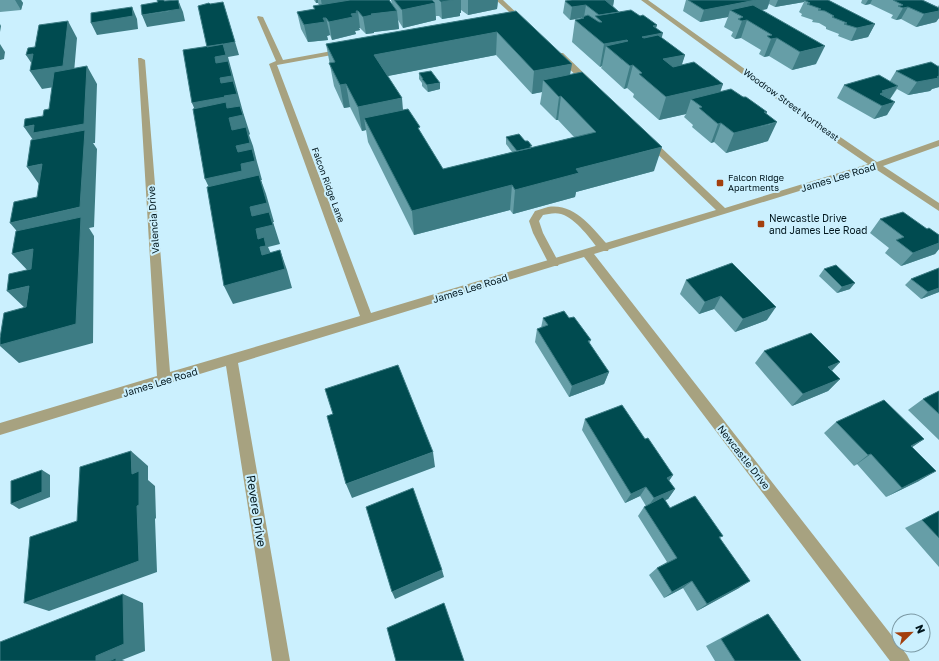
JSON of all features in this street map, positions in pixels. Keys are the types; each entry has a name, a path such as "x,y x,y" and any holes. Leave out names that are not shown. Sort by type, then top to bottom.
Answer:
{"street":[{"path":"499,0 520,22"},
{"name":"Woodrow Street Northeast","path":"644,0 939,208"},
{"path":"260,17 280,62 350,50"},
{"path":"554,51 598,92"},
{"name":"Valencia Drive","path":"141,60 164,380"},
{"name":"Falcon Ridge Lane","path":"280,62 273,64 367,319"},
{"path":"642,134 724,212"},
{"name":"James Lee Road","path":"0,429 724,212 908,155 939,143"},
{"path":"554,263 538,233 534,221 539,213 553,210 564,211 579,221 604,248"},
{"name":"Newcastle Drive","path":"587,253 901,661"},
{"name":"Revere Drive","path":"231,360 280,661"}],"building":[{"path":"157,0 178,0 180,9 142,15 141,5 158,2"},
{"path":"350,0 389,0 397,11 371,14 372,15 363,17 358,11 356,11 357,13 351,14 353,17 329,22 326,18 323,18 325,22 304,25 297,12 315,9 313,6"},
{"path":"394,0 432,0 435,3 402,10"},
{"path":"439,0 454,0 441,2"},
{"path":"605,0 619,12 599,15 586,5 572,7 565,1"},
{"path":"688,0 756,0 704,10"},
{"path":"804,0 828,0 875,24 857,28 844,24 847,23 832,17 834,16 825,11 818,10 821,9 807,4 810,3"},
{"path":"893,0 922,0 939,8 939,11 924,14 908,7 903,8 898,6 903,5"},
{"path":"223,2 235,42 207,47 198,6 209,3"},
{"path":"753,5 825,46 800,52 777,38 771,39 767,36 772,35 747,20 742,21 738,19 743,17 730,10"},
{"path":"132,7 133,16 91,23 91,13"},
{"path":"631,10 640,16 643,15 657,25 653,26 663,33 642,37 644,38 658,35 685,55 663,59 673,67 694,62 723,84 666,97 639,74 642,73 633,65 630,66 606,46 628,41 627,40 604,44 575,20 584,18 582,17 588,15 599,22 602,22 595,16"},
{"path":"516,11 572,64 534,71 497,32 374,55 402,98 358,107 346,84 340,85 329,63 335,62 326,44"},
{"path":"68,21 63,66 30,71 33,54 26,55 28,48 35,47 39,25"},
{"path":"223,44 226,55 215,57 216,63 228,61 232,76 220,78 221,83 233,81 237,94 192,103 183,50"},
{"path":"931,62 939,67 939,76 937,77 939,78 917,82 896,71"},
{"path":"87,66 84,124 33,133 34,125 24,127 25,119 43,116 44,110 49,109 54,72"},
{"path":"431,71 440,83 427,85 419,73"},
{"path":"582,72 662,147 576,169 579,173 515,190 512,185 412,211 364,118 408,109 420,127 418,128 443,169 596,132 543,80"},
{"path":"879,75 898,86 882,91 884,92 880,94 895,102 882,106 844,85"},
{"path":"731,89 743,97 746,97 767,112 764,112 777,122 734,133 721,123 718,124 699,108 702,107 691,99"},
{"path":"226,102 227,108 240,106 243,115 229,118 232,130 246,127 250,143 236,146 238,152 252,149 255,161 241,164 242,171 205,179 193,109"},
{"path":"85,130 80,207 10,223 14,202 37,197 42,164 27,167 31,140"},
{"path":"519,134 525,141 528,141 532,146 530,146 531,148 517,151 506,137"},
{"path":"259,175 267,203 250,207 252,216 269,212 273,225 256,229 258,239 264,237 266,246 260,247 262,255 280,250 285,269 224,286 207,187"},
{"path":"903,212 927,229 929,228 939,235 939,243 913,253 896,240 904,237 880,219"},
{"path":"81,217 76,324 0,345 4,313 26,307 29,286 7,291 9,274 31,269 33,249 12,254 16,231"},
{"path":"732,263 776,307 743,319 721,296 705,302 686,280"},
{"path":"836,265 855,283 842,287 824,269"},
{"path":"939,268 939,288 928,292 911,279"},
{"path":"564,311 569,318 574,317 591,340 588,341 609,372 572,386 537,329 548,325 543,318"},
{"path":"811,333 840,362 828,367 840,379 803,394 764,351"},
{"path":"398,365 433,452 346,484 327,416 333,414 325,389"},
{"path":"939,391 939,414 923,399"},
{"path":"884,400 924,439 911,446 936,471 902,488 871,454 868,455 836,422"},
{"path":"622,405 645,439 648,438 673,475 667,478 675,489 654,498 646,487 631,494 585,419"},
{"path":"131,451 132,474 139,471 139,505 137,506 139,561 24,603 30,537 77,521 80,467"},
{"path":"42,470 42,492 11,504 11,481"},
{"path":"413,488 442,570 392,592 366,507"},
{"path":"695,496 723,536 719,537 750,581 707,604 692,581 672,592 657,568 677,558 644,507 663,497 670,508"},
{"path":"939,511 939,538 922,520"},
{"path":"123,594 124,644 96,656 96,661 0,661 0,642"},
{"path":"444,603 464,661 396,661 387,628"},
{"path":"768,614 801,661 735,661 721,639"},
{"path":"116,658 116,661 109,661"}],"place":[{"name":"Falcon Ridge Apartments","path":"720,183"},
{"name":"Newcastle Drive and James Lee Road","path":"761,224"}]}
